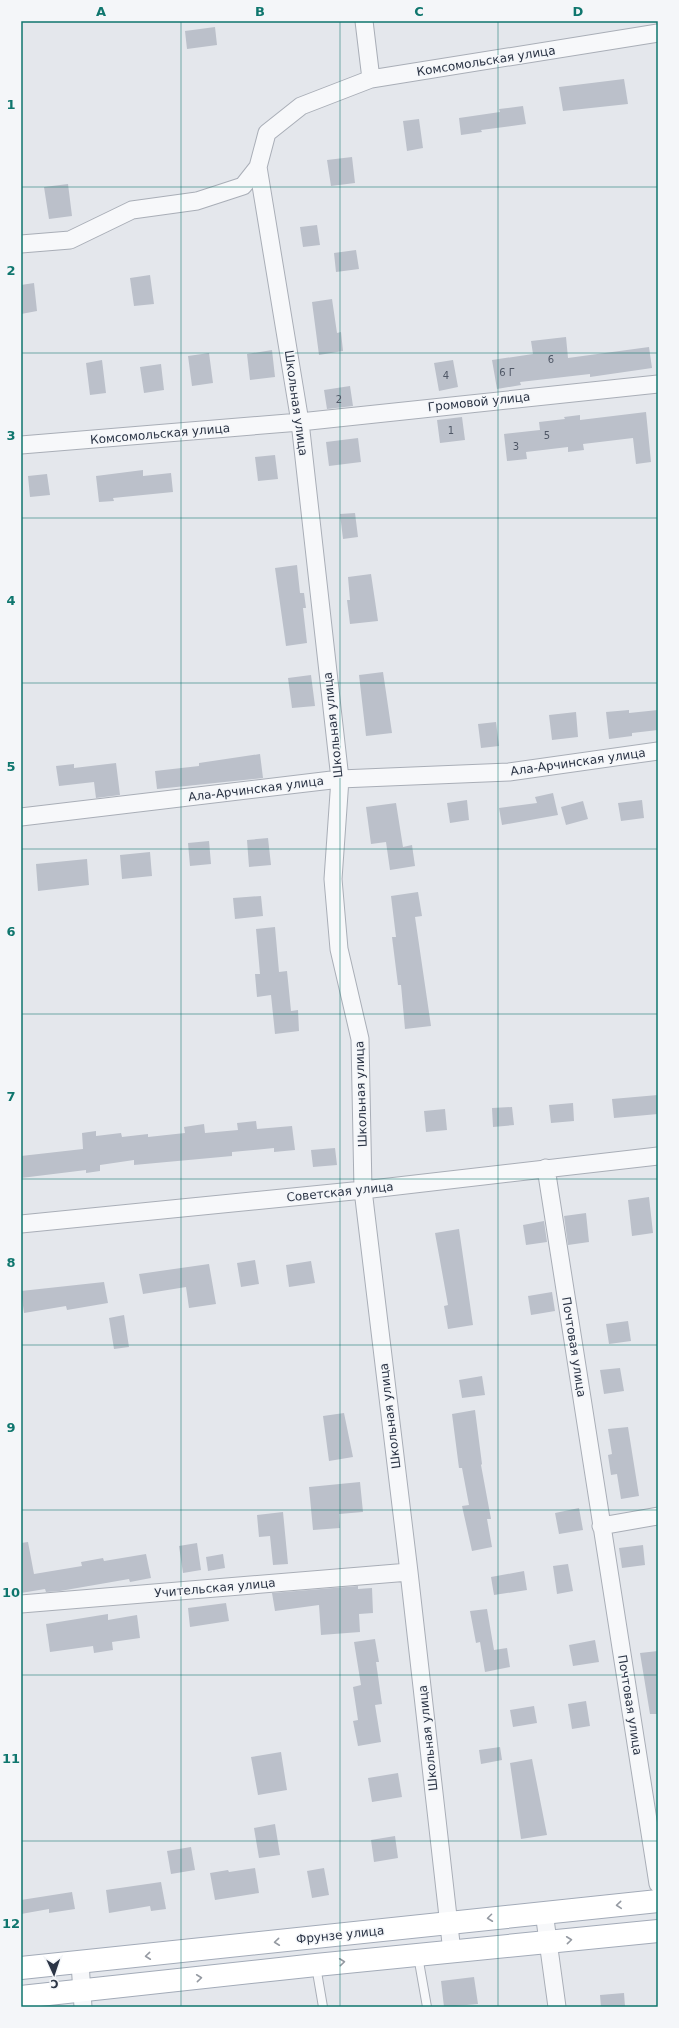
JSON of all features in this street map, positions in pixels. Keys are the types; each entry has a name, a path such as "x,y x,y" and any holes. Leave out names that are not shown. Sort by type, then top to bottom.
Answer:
{"main road":[{"name":"Фрунзе улица","path":"21,1968 658,1901"},
{"path":"21,1997 82,1999 316,1965 658,1931"}],"street":[{"path":"364,21 371,79"},
{"name":"Комсомольская улица","path":"258,167 267,133 301,106 371,79 658,33"},
{"path":"21,244 70,240 132,210 197,201 243,186 258,167"},
{"name":"Школьная улица","path":"258,167 300,422 340,778 333,878 339,949 360,1039 363,1190 409,1572 452,1952"},
{"name":"Громовой улица","path":"300,422 658,384"},
{"name":"Комсомольская улица","path":"21,445 300,422"},
{"name":"Ала-Арчинская улица","path":"21,817 340,778 509,772 658,752"},
{"name":"Советская улица","path":"21,1224 363,1190 658,1156"},
{"name":"Почтовая улица","path":"546,1168 658,1884"},
{"path":"602,1526 658,1516"},
{"name":"Учительская улица","path":"21,1604 409,1572"},
{"path":"544,1912 557,2007"},
{"path":"80,1963 82,1999"}],"lane":[{"path":"418,1955 427,2007"},
{"path":"316,1965 323,2007"}],"building":[{"path":"215,27 217,45 187,49 185,31"},
{"path":"624,79 628,104 563,111 559,87"},
{"path":"523,106 526,124 481,130 482,132 461,135 459,118 500,112 499,109"},
{"path":"419,119 423,148 407,151 403,121"},
{"path":"352,157 355,183 331,186 327,160"},
{"path":"68,184 72,216 49,219 44,187"},
{"path":"317,225 320,245 303,247 300,227"},
{"path":"356,250 359,269 336,272 334,253"},
{"path":"150,275 154,304 134,306 130,278"},
{"path":"34,283 37,311 21,314 21,285"},
{"path":"332,299 337,333 341,332 343,351 319,355 312,302"},
{"path":"566,337 568,358 649,347 652,368 590,377 590,374 520,382 521,385 497,389 492,360 533,354 531,341"},
{"path":"272,350 275,377 250,380 247,354"},
{"path":"209,353 213,383 192,386 188,356"},
{"path":"102,360 106,393 90,395 86,363"},
{"path":"453,360 458,387 439,391 434,363"},
{"path":"161,364 164,390 144,393 140,367"},
{"path":"350,386 353,406 327,409 324,390"},
{"path":"646,412 651,462 636,464 633,438 583,444 584,450 568,452 568,447 526,452 527,459 507,461 504,434 540,430 539,422 565,419 564,417 580,415 580,420"},
{"path":"462,417 465,440 440,443 437,420"},
{"path":"358,438 361,462 329,466 326,442"},
{"path":"275,455 278,479 258,481 255,457"},
{"path":"143,470 143,476 171,473 173,492 113,498 114,501 99,502 96,476"},
{"path":"47,474 50,495 30,497 28,476"},
{"path":"355,513 358,537 343,539 340,514"},
{"path":"297,565 300,593 304,593 306,608 303,608 307,643 286,646 275,568"},
{"path":"371,574 378,621 350,624 347,600 350,600 348,577"},
{"path":"383,672 392,733 366,736 359,675"},
{"path":"311,675 315,706 292,708 288,678"},
{"path":"629,710 629,713 658,710 658,730 632,733 632,736 609,739 606,712"},
{"path":"576,712 578,737 552,740 549,715"},
{"path":"496,722 499,746 481,748 478,724"},
{"path":"260,754 263,778 157,789 155,771 199,766 199,763"},
{"path":"116,763 120,795 96,798 94,782 59,786 56,766 74,764 74,768"},
{"path":"553,793 558,815 502,825 499,808 537,803 535,797"},
{"path":"467,800 469,820 450,823 447,803"},
{"path":"642,800 644,818 621,821 618,803"},
{"path":"583,801 588,819 566,825 561,807"},
{"path":"396,803 403,847 412,845 415,866 390,870 386,842 371,844 366,807"},
{"path":"268,838 271,865 249,867 247,840"},
{"path":"209,841 211,864 190,866 188,843"},
{"path":"150,852 152,876 122,879 120,855"},
{"path":"87,859 89,885 38,891 36,864"},
{"path":"418,892 422,916 415,917 431,1026 405,1029 401,985 398,985 392,937 396,937 391,896"},
{"path":"261,896 263,916 235,919 233,898"},
{"path":"275,927 279,972 287,971 291,1011 298,1010 299,1031 275,1034 271,995 257,997 255,974 260,974 256,929"},
{"path":"658,1095 658,1114 614,1118 612,1099"},
{"path":"573,1103 574,1121 551,1123 549,1105"},
{"path":"512,1107 514,1125 493,1127 492,1108"},
{"path":"445,1109 447,1130 426,1132 424,1111"},
{"path":"256,1121 257,1129 292,1126 295,1150 274,1152 274,1148 232,1152 232,1156 134,1165 134,1160 100,1165 100,1171 86,1173 86,1170 21,1178 21,1156 83,1149 82,1133 96,1131 96,1136 121,1133 122,1137 148,1134 148,1137 185,1133 184,1127 204,1124 205,1133 238,1130 237,1123"},
{"path":"335,1148 337,1165 313,1167 311,1150"},
{"path":"649,1197 653,1233 632,1236 628,1200"},
{"path":"586,1213 589,1242 568,1245 564,1216"},
{"path":"544,1221 547,1242 526,1245 523,1225"},
{"path":"459,1229 473,1325 448,1329 444,1306 448,1305 435,1233"},
{"path":"255,1260 259,1284 241,1287 237,1263"},
{"path":"311,1261 315,1283 289,1287 286,1265"},
{"path":"209,1264 216,1304 189,1308 186,1287 143,1294 139,1274"},
{"path":"104,1282 108,1303 67,1310 66,1306 24,1313 21,1291"},
{"path":"552,1292 555,1311 531,1315 528,1296"},
{"path":"124,1315 129,1347 114,1349 109,1318"},
{"path":"628,1321 631,1341 609,1344 606,1324"},
{"path":"620,1368 624,1391 604,1394 600,1370"},
{"path":"482,1376 485,1395 462,1398 459,1380"},
{"path":"475,1410 481,1465 491,1519 487,1519 492,1547 472,1551 462,1506 469,1505 462,1468 459,1468 452,1414"},
{"path":"344,1413 353,1457 329,1461 323,1416"},
{"path":"628,1427 639,1496 621,1499 617,1474 611,1475 608,1455 612,1454 608,1429"},
{"path":"360,1482 363,1512 339,1514 340,1528 313,1530 309,1487"},
{"path":"579,1508 583,1530 559,1534 555,1513"},
{"path":"283,1512 288,1564 273,1565 270,1536 259,1537 257,1515"},
{"path":"28,1542 34,1574 82,1566 81,1562 103,1558 104,1561 146,1554 151,1578 130,1582 129,1579 60,1591 46,1592 45,1589 21,1593 21,1543"},
{"path":"197,1543 201,1570 183,1573 179,1546"},
{"path":"643,1545 645,1565 622,1568 619,1548"},
{"path":"223,1554 225,1568 208,1571 206,1557"},
{"path":"568,1564 573,1591 557,1594 553,1566"},
{"path":"524,1571 527,1590 494,1595 491,1577"},
{"path":"358,1586 358,1589 372,1588 373,1613 359,1614 360,1632 321,1635 319,1605 275,1611 272,1593"},
{"path":"226,1603 229,1621 190,1627 188,1608"},
{"path":"487,1609 494,1650 507,1648 510,1667 485,1672 480,1642 476,1643 470,1611"},
{"path":"108,1614 108,1620 137,1615 140,1638 112,1642 113,1650 94,1653 93,1646 50,1652 46,1624"},
{"path":"375,1639 379,1662 376,1662 382,1704 375,1705 381,1742 358,1746 353,1721 358,1720 353,1687 361,1685 354,1642"},
{"path":"595,1640 599,1662 573,1666 569,1645"},
{"path":"658,1651 658,1714 650,1714 640,1653"},
{"path":"586,1701 590,1726 572,1729 568,1704"},
{"path":"534,1706 537,1723 513,1727 510,1710"},
{"path":"500,1747 502,1760 481,1764 479,1750"},
{"path":"281,1752 287,1790 258,1795 251,1757"},
{"path":"532,1759 547,1835 521,1839 510,1763"},
{"path":"398,1773 402,1797 372,1802 368,1778"},
{"path":"275,1824 280,1855 259,1858 254,1828"},
{"path":"395,1836 398,1858 374,1862 371,1840"},
{"path":"191,1847 195,1870 171,1874 167,1851"},
{"path":"255,1868 259,1893 215,1900 210,1873"},
{"path":"324,1868 329,1895 312,1898 307,1871"},
{"path":"161,1882 166,1909 151,1911 150,1906 109,1913 106,1890"},
{"path":"72,1892 75,1909 49,1913 49,1909 21,1914 21,1900"},
{"path":"474,1977 478,2004 444,2007 441,1981"},
{"path":"624,1993 625,2006 601,2007 600,1995"}]}
